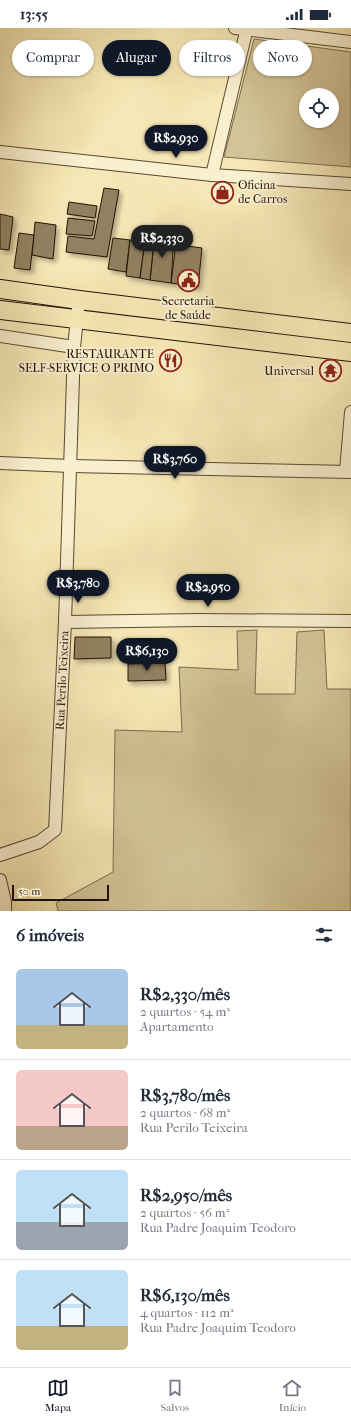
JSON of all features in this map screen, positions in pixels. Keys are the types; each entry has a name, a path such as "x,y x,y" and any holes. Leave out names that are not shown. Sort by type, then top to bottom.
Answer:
{"main road":[{"path":"0,289 351,333"},
{"path":"0,310 351,352"}],"street":[{"path":"212,175 243,29 351,42"},
{"path":"0,152 212,175 351,184"},
{"name":"Rua Perilo Teixeira","path":"0,855 39,842 55,830 65,622 74,347 79,300"},
{"path":"0,336 74,347"},
{"path":"0,463 348,472 351,412"},
{"path":"65,622 199,620 351,621"},
{"path":"0,880 5,902 5,911"}],"shaded area":[{"path":"253,43 253,76 312,76 312,47 351,52 351,167 224,157"},
{"path":"257,630 255,694 295,694 297,632 324,630 327,689 351,689 351,911 58,911 56,903 113,872 115,730 182,732 179,667 238,670 237,631"}],"building":[{"path":"104,188 119,190 107,257 66,252 68,236 94,239"},
{"path":"69,202 97,206 95,218 67,214"},
{"path":"0,214 13,217 9,250 0,249"},
{"path":"68,218 95,221 92,236 66,234"},
{"path":"35,222 56,225 53,259 32,255"},
{"path":"178,227 183,228 181,245 202,248 198,287 171,283"},
{"path":"19,233 34,235 30,270 14,268"},
{"path":"155,235 174,237 171,283 150,280"},
{"path":"113,238 130,240 126,272 108,269"},
{"path":"130,240 145,241 140,278 126,276"},
{"path":"145,241 154,241 150,280 140,278"},
{"path":"75,637 111,637 111,658 74,659"},
{"path":"165,663 166,680 128,681 128,664"}],"place":[{"name":"Oficina de Carros","path":"223,192"},
{"name":"Secretaria de Saúde","path":"188,280"},
{"name":"RESTAURANTE SELF-SERVICE O PRIMO","path":"170,361"},
{"name":"Universal","path":"330,371"}]}
